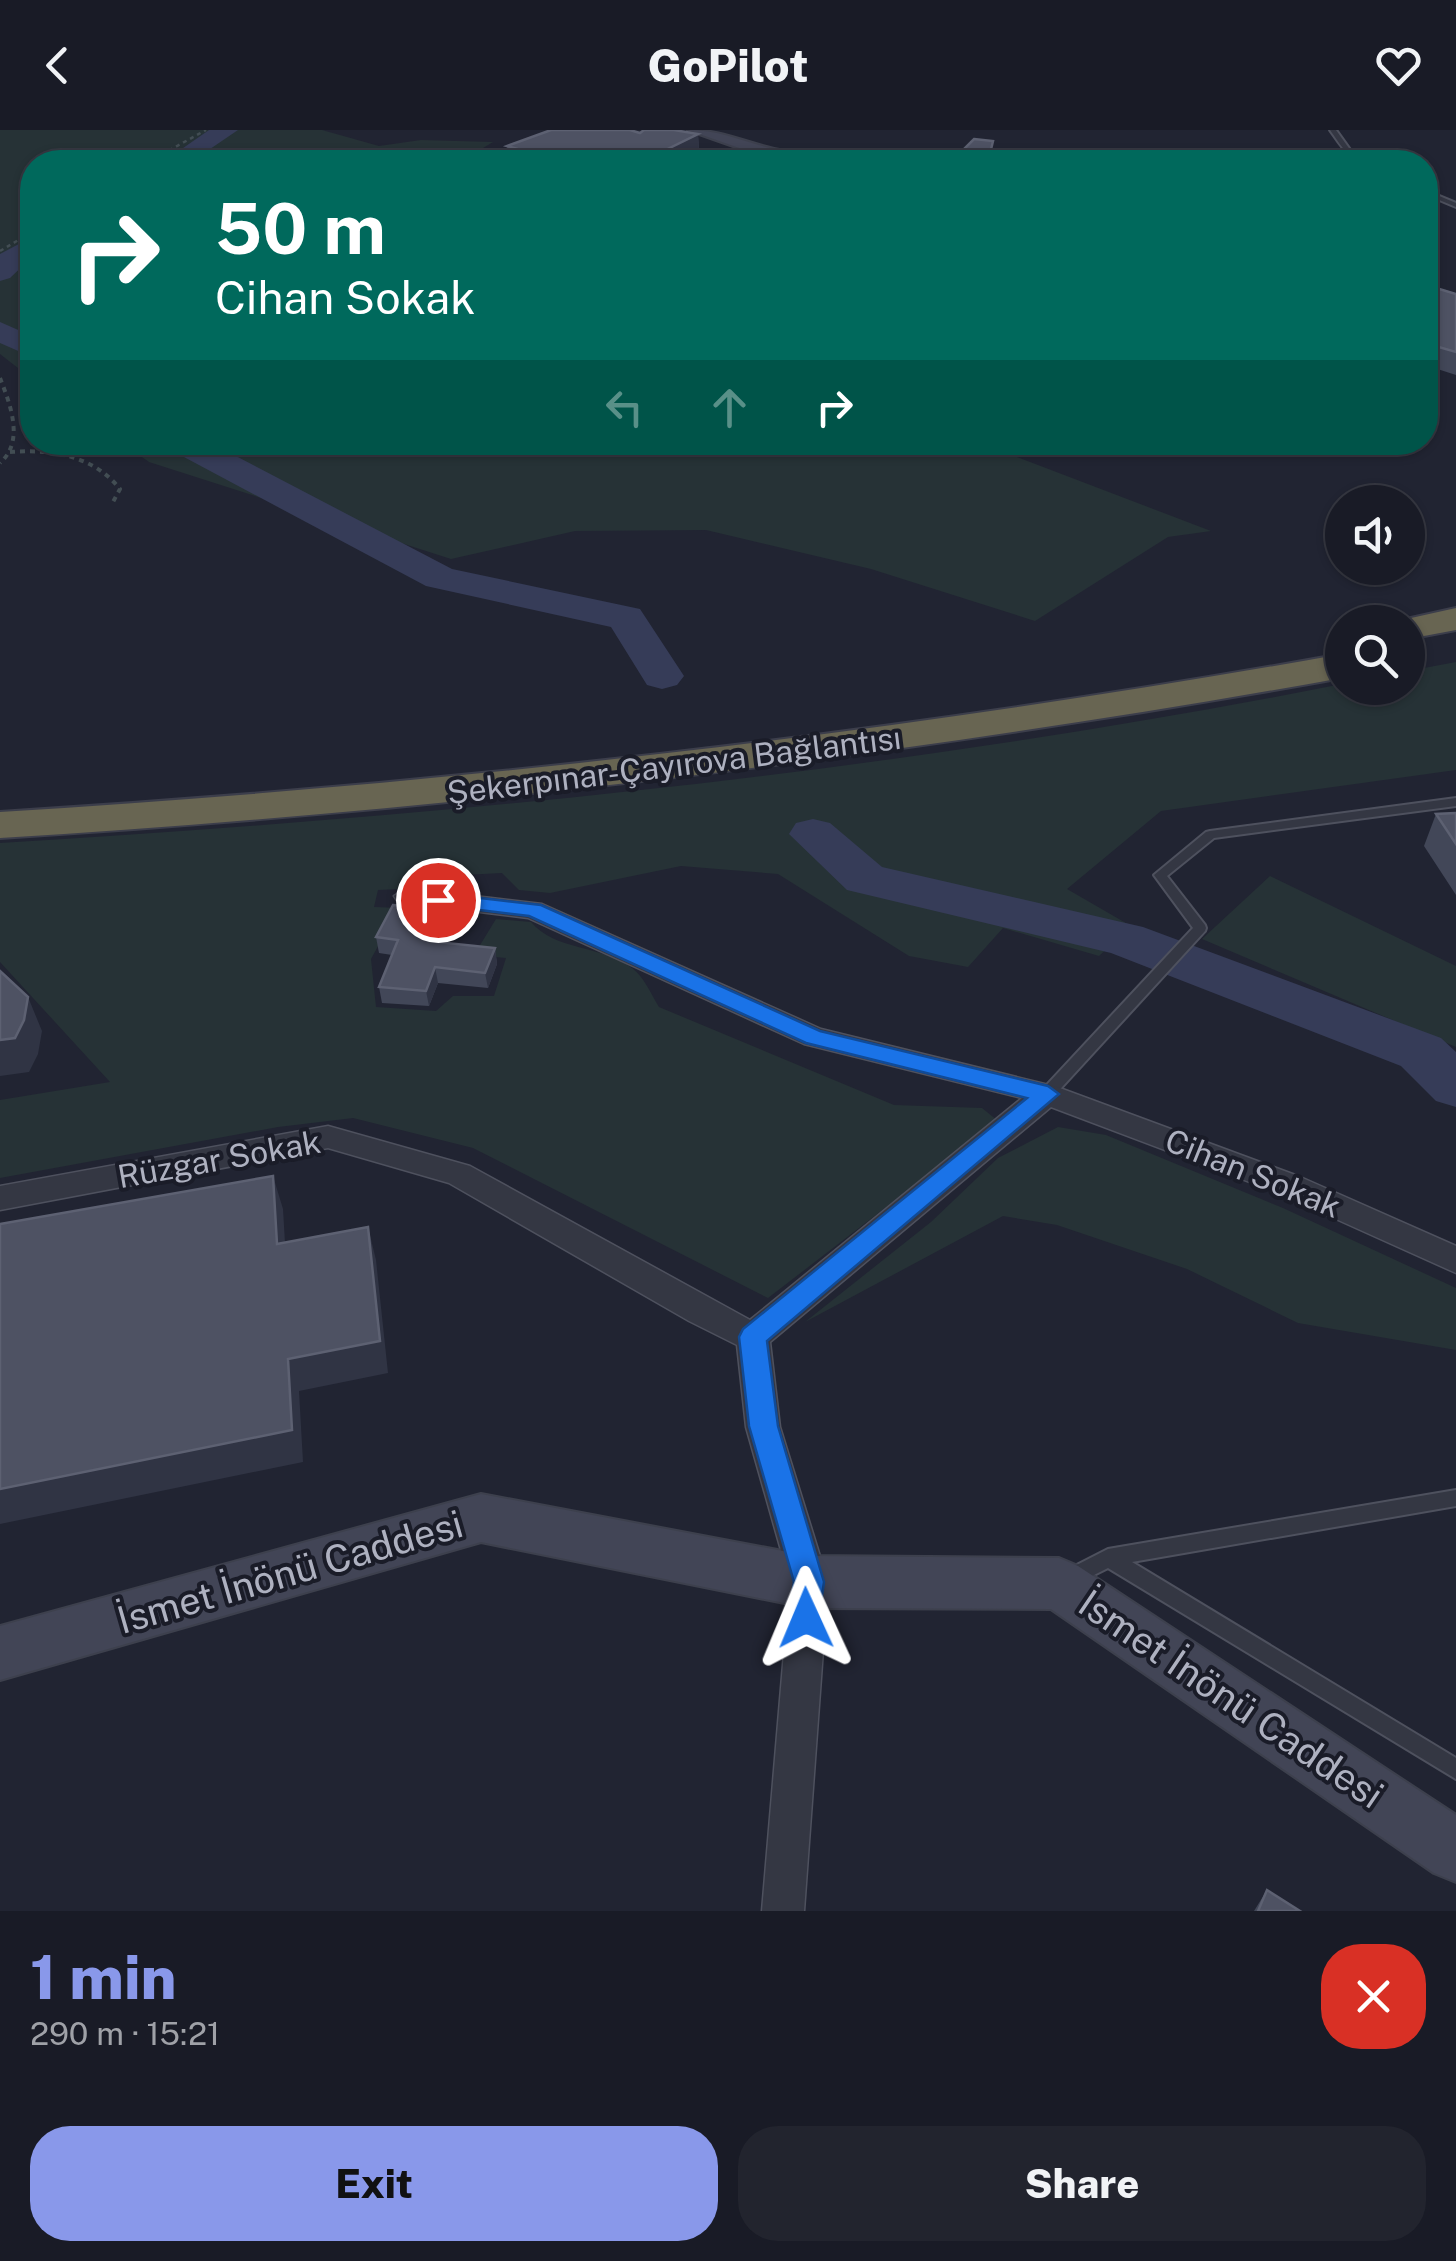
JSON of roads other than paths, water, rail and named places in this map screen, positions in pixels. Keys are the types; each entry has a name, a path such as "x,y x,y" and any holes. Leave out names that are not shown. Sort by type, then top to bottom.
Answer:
{"highway":[{"path":"1425,625 1456,619"},
{"name":"Şekerpınar-Çayırova Bağlantısı","path":"0,797 248,782 774,730 1103,682 1325,643"},
{"path":"1425,650 1456,644"},
{"name":"Şekerpınar-Çayırova Bağlantısı","path":"0,825 521,786 762,759 1171,698 1325,669"}],"street":[{"path":"696,130 755,150"},
{"name":"Cihan Sokak","path":"407,896 533,910 814,1037 1048,1094 1287,1184 1456,1260"},
{"path":"783,1911 809,1582 763,1426 753,1337 1048,1094"},
{"name":"Rüzgar Sokak","path":"0,1198 328,1137 459,1174 701,1312 753,1337"},
{"name":"İsmet İnönü Caddesi","path":"0,1653 480,1518 809,1582 1059,1584 1456,1851"}],"lane":[{"path":"1048,1094 1200,928 1160,875 1210,835 1456,802"},
{"path":"1059,1584 1108,1558 1456,1498"},
{"path":"1108,1558 1456,1769"}],"waterway":[{"path":"194,150 226,130"},
{"path":"0,272 20,253"},
{"path":"0,331 20,342"},
{"path":"206,455 440,578 626,618 662,676"},
{"path":"813,834 865,879 1125,939 1421,1052 1456,1086"}]}
